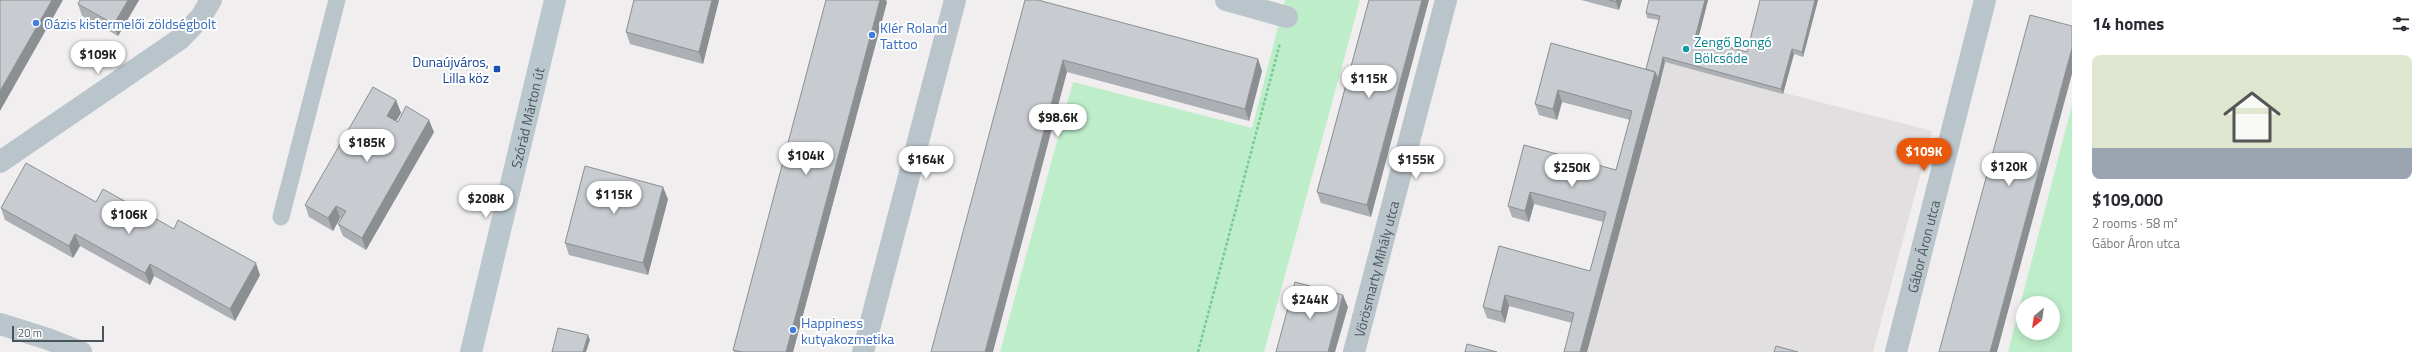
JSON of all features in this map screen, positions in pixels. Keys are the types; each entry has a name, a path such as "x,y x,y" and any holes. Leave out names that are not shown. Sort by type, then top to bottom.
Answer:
{"street":[{"path":"0,162 180,39 201,17 211,0"},
{"name":"Szórád Márton út","path":"471,352 555,0"},
{"path":"863,352 955,0"},
{"path":"1226,0 1287,17"},
{"name":"Vörösmarty Mihály utca","path":"1354,352 1446,0"},
{"name":"Gábor Áron utca","path":"1896,352 1985,0"},
{"path":"0,324 48,338 81,352"}],"lane":[{"path":"281,217 337,0"}],"path":[{"path":"1198,352 1287,17"}],"shaded area":[{"path":"1665,62 1932,131 1873,352 1587,352"}],"green space":[{"path":"1285,0 1360,0 1264,352 1000,352 1073,82 1252,128"},
{"path":"2072,105 2072,352 2008,352 2016,321 2016,340 2060,340 2060,296 2023,296"}],"building":[{"path":"0,0 52,0 0,91"},
{"path":"80,0 128,0 114,24 78,4"},
{"path":"634,0 712,0 699,52 626,32"},
{"path":"826,0 880,0 786,352 742,352 733,350"},
{"path":"1025,0 1038,0 1258,59 1245,109 1063,60 985,352 931,352"},
{"path":"1369,0 1422,0 1367,205 1317,192"},
{"name":"Zengő Bongó Bölcsőde","path":"1649,0 1705,0 1695,38 1747,52 1760,0 1815,0 1802,52 1792,49 1781,89 1663,57 1658,79 1655,72 1646,69 1660,16 1646,13"},
{"path":"2030,15 2072,26 2072,48 1990,352 1939,352"},
{"path":"1551,43 1655,72 1580,352 1564,352 1574,313 1505,295 1501,312 1483,307 1499,246 1590,271 1606,212 1530,192 1525,211 1508,206 1524,145 1616,170 1632,111 1558,90 1553,109 1535,104"},
{"path":"373,87 396,100 387,116 398,122 406,106 429,120 362,238 338,224 346,211 336,206 328,218 305,205"},
{"path":"26,163 96,202 103,189 174,229 178,220 256,263 230,309 150,264 145,273 75,234 69,246 1,208"},
{"path":"585,166 663,187 643,263 565,243"},
{"path":"1295,282 1343,295 1328,352 1276,352"},
{"path":"558,328 588,335 583,352 552,352"},
{"path":"1467,344 1497,352 1465,352"},
{"path":"1776,346 1798,352 1774,352"}],"place":[{"name":"Oázis kistermelői zöldségbolt","path":"36,23"},
{"name":"Klér Roland Tattoo","path":"872,35"},
{"name":"Zengő Bongó Bölcsőde","path":"1686,49"},
{"name":"Dunaújváros, Lilla köz","path":"497,69"},
{"name":"Happiness kutyakozmetika","path":"793,330"}]}
